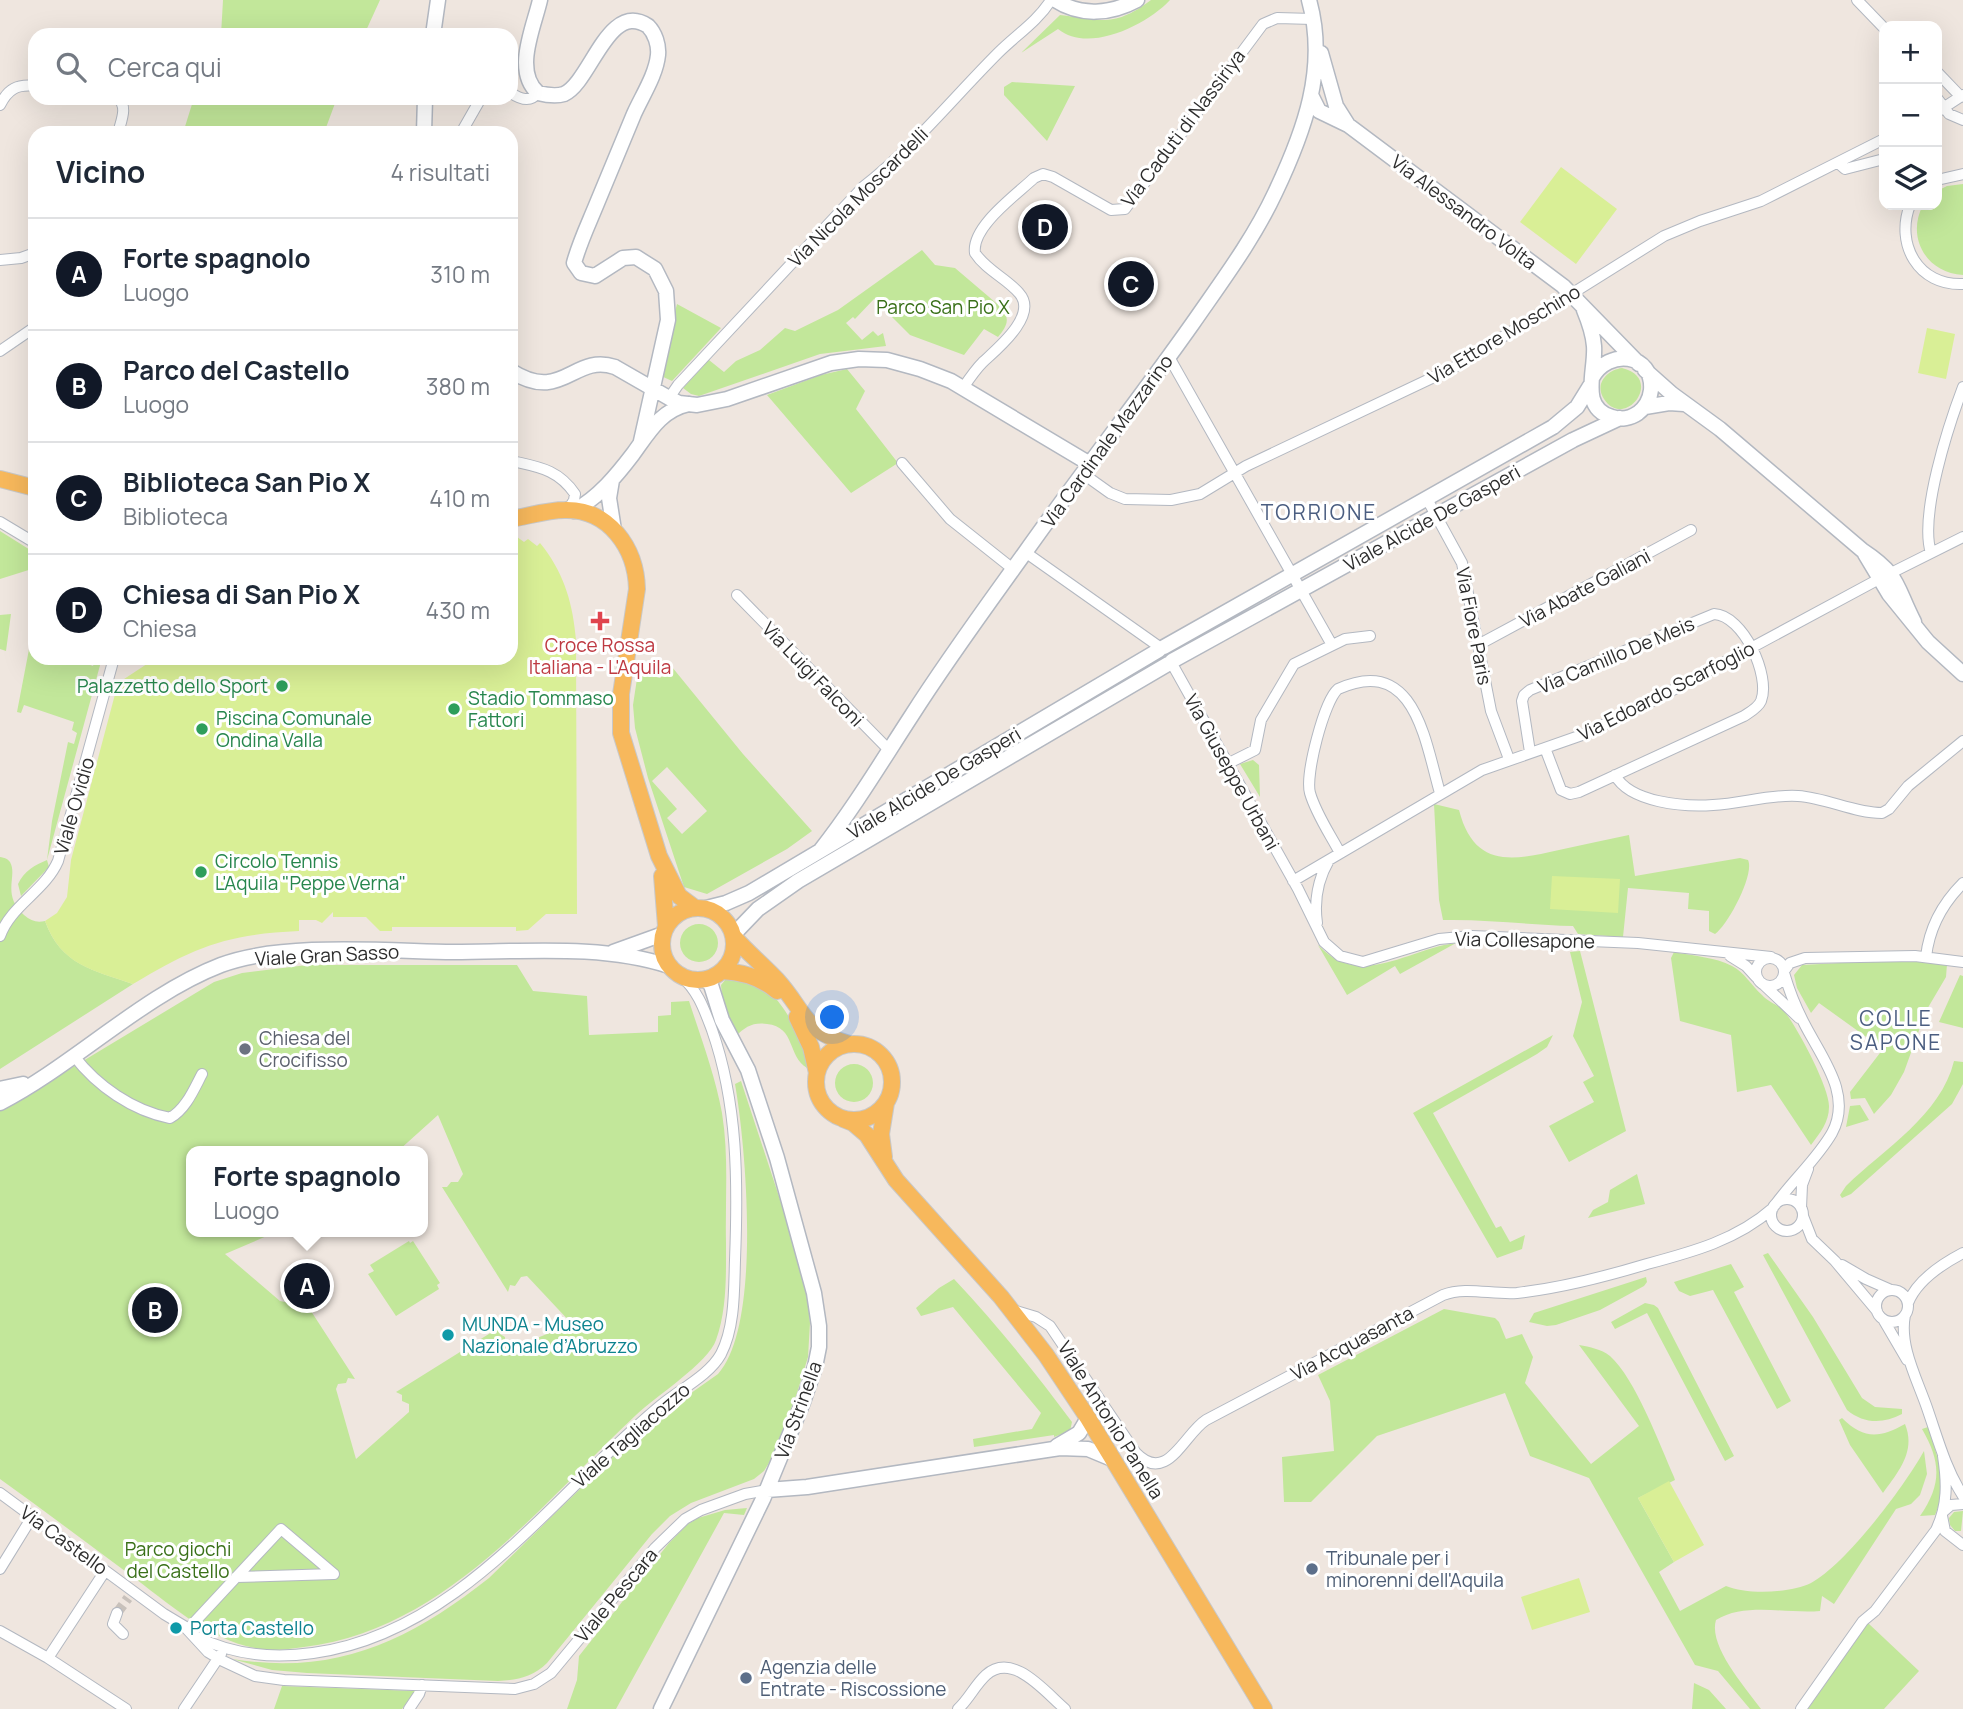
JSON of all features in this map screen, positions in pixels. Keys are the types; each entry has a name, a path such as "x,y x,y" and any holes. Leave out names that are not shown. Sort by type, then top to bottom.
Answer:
{"main road":[{"path":"434,28 438,0"},
{"path":"540,0 526,65 529,81 538,93 557,96 571,89 583,75 612,27 628,19 640,21 654,34 658,51 656,65 575,260 577,270 589,276 601,274 628,256 645,261 659,272 666,291 668,320 641,441"},
{"path":"1053,0 1072,8 1100,12 1137,0"},
{"name":"Via Cardinale Mazzarino","path":"820,851 853,807 1013,569 1251,239 1289,162 1312,97 1317,66 1314,25 1308,0"},
{"name":"Via Alessandro Volta","path":"1314,25 1338,110"},
{"name":"Via Alessandro Volta","path":"1348,125 1338,110 1324,97 1312,97 1319,111 1348,125 1575,297 1666,389 1714,424 1862,550 1881,563 1885,576"},
{"path":"424,126 425,105"},
{"path":"1575,297 1588,319 1593,338 1595,352 1591,382 1593,402 1612,417 1620,418 1635,415 1645,407 1651,392 1649,377 1642,367 1624,358 1601,364 1591,382"},
{"path":"518,518 571,510 589,501 613,479 660,419 676,408 717,402 817,368 859,359 887,360 939,376 963,388 1086,468"},
{"path":"518,375 532,382 550,383 591,366 606,364 669,398 690,404"},
{"name":"Viale Alcide De Gasperi","path":"701,908 738,899 1161,649 1559,424 1577,407 1591,382"},
{"path":"660,419 669,398"},
{"path":"1645,407 1677,403 1692,408"},
{"name":"Viale Alcide De Gasperi","path":"733,936 758,909 799,881 1170,662 1582,435 1620,418"},
{"path":"613,479 609,498 614,530"},
{"path":"0,480 28,486"},
{"path":"571,510 596,517 614,530 629,551 636,580 635,613 620,706 621,733 659,856 666,899 662,950 675,971 690,979 705,979 722,971 732,958 733,936"},
{"path":"1885,576 1914,622 1936,650 1963,674"},
{"path":"1161,649 1172,650 1174,654 1170,662"},
{"path":"659,856 677,893 687,903 722,916 733,936 779,983 798,1011 813,1026 831,1038 871,1048 887,1063 892,1083 886,1102 878,1112 867,1118 843,1119 824,1106 816,1085 814,1055 792,1009 779,993 760,979 722,971"},
{"path":"665,930 681,912 701,908"},
{"name":"Viale Gran Sasso","path":"604,953 631,947 665,930"},
{"name":"Viale Gran Sasso","path":"0,1103 186,982 221,965 252,957 299,952 362,951 604,953 651,960 675,971"},
{"name":"Via Strinella","path":"662,1709 767,1490 815,1367 819,1347 818,1315 777,1158 751,1078 720,1014 712,987 705,979"},
{"path":"817,1073 828,1054 849,1044"},
{"name":"Viale Gran Sasso","path":"0,1089 41,1077"},
{"name":"Viale Antonio Panella","path":"886,1102 882,1145 885,1161 892,1175"},
{"name":"Viale Antonio Panella","path":"843,1119 867,1135 892,1175 1013,1310 1046,1355 1088,1418 1264,1709"},
{"name":"Viale Pescara","path":"1049,1449 1076,1435 1085,1426 1088,1418"},
{"name":"Viale Pescara","path":"767,1490 1049,1449 1083,1448 1112,1459"}],"street":[{"name":"Via Nicola Moscardelli","path":"669,398 686,376 855,196 885,170 1053,0"},
{"path":"1857,0 1879,23"},
{"name":"Via Caduti di Nassiriya","path":"963,388 974,372 1008,338 1021,318 1024,306 1020,293 975,253 976,238 986,223 1037,176 1043,174 1111,210 1125,209 1263,24 1282,18 1314,25"},
{"path":"1942,77 1962,96 1942,109"},
{"path":"0,105 15,87 28,86"},
{"path":"518,95 528,99 538,93"},
{"path":"120,126 123,105"},
{"path":"465,126 477,105"},
{"path":"1942,111 1963,120"},
{"name":"Via Ettore Moschino","path":"1086,468 1110,493 1120,498 1160,501 1194,496 1235,472 1453,368 1575,297 1674,232 1761,201 1879,142"},
{"path":"1838,163 1845,169 1879,160"},
{"path":"1942,179 1963,174"},
{"path":"1909,210 1905,239 1912,256 1931,276 1949,284 1963,284"},
{"path":"0,260 28,256"},
{"path":"0,351 28,332"},
{"path":"1169,356 1303,589 1332,645"},
{"path":"1931,553 1930,523 1935,481 1943,444 1963,387"},
{"path":"518,462 545,467 559,478 575,494 571,510"},
{"path":"902,463 957,526 1013,569"},
{"name":"Via Fiore Paris","path":"1427,499 1462,563 1493,718 1509,759"},
{"path":"0,522 28,539"},
{"name":"Via Abate Galiani","path":"1478,645 1691,530"},
{"name":"Via Edoardo Scarfoglio","path":"1293,881 1482,769 1583,734 1645,705 1963,537"},
{"path":"1025,552 1161,649"},
{"name":"Via Luigi Falconi","path":"737,595 890,751"},
{"name":"Via Camillo De Meis","path":"1530,752 1522,701 1530,690 1714,614 1728,618 1752,648"},
{"path":"1227,764 1250,754 1256,748 1263,717 1292,666 1351,637 1370,636"},
{"path":"1545,748 1560,788 1565,793 1579,792 1755,709 1761,699 1763,683 1752,648"},
{"name":"Via Giuseppe Urbani","path":"1170,662 1293,881"},
{"name":"Viale Ovidio","path":"0,936 9,919 48,879 57,865 112,665"},
{"path":"1340,853 1311,798 1308,780 1328,703 1338,689 1373,680 1405,695 1417,715 1440,793"},
{"path":"1615,775 1622,786 1630,791 1660,801 1712,806 1802,796 1882,813 1889,809 1908,786 1963,741"},
{"path":"1320,934 1316,912 1317,895 1322,872 1329,860"},
{"name":"Via Collesapone","path":"1293,881 1320,934 1335,953 1359,962 1439,939 1465,936 1638,943 1772,957"},
{"path":"1926,957 1929,940 1940,912 1963,883"},
{"name":"Via Collesapone","path":"1720,953 1738,960 1804,1023"},
{"path":"1817,1244 1781,1230 1774,1224 1771,1215 1774,1206 1811,1162 1836,1124 1839,1099 1828,1066 1804,1023 1784,972 1780,962 1772,957 1757,964 1755,974 1761,982 1771,986 1778,984 1784,972 1790,963 1805,958 1926,957 1963,962"},
{"name":"Viale Tagliacozzo","path":"191,1633 226,1649 268,1656 291,1656 325,1652 375,1639 416,1619 449,1597 500,1555 627,1435 719,1357 729,1328 734,1282 734,1135 727,1084 718,1046 699,996 675,971"},
{"path":"74,1056 96,1078 128,1103 146,1112 170,1118 186,1103 202,1074"},
{"path":"1811,1162 1802,1185 1802,1212 1806,1227 1817,1244 1835,1261 1880,1315 1913,1369"},
{"path":"1774,1206 1789,1200 1802,1212"},
{"name":"Via Acquasanta","path":"1013,1310 1036,1317 1050,1326 1134,1452 1144,1460 1160,1462 1175,1455 1190,1433 1206,1420 1443,1295 1457,1291 1504,1294 1608,1276 1717,1242 1751,1225 1774,1206"},
{"path":"1787,1231 1797,1228 1802,1212"},
{"path":"1963,1253 1939,1267 1920,1284 1908,1303 1905,1315 1905,1337 1913,1369 1943,1456 1963,1496"},
{"path":"1835,1261 1866,1279 1903,1294 1908,1303"},
{"path":"1880,1315 1877,1303 1880,1296 1920,1284"},
{"path":"1880,1315 1894,1321 1905,1315"},
{"path":"1943,1456 1946,1486 1943,1528 1961,1544"},
{"name":"Viale Pescara","path":"191,1633 218,1658 240,1670 267,1678 515,1689 543,1679 564,1659 655,1548 685,1519 709,1506 767,1490"},
{"name":"Via Castello","path":"0,1493 105,1571 131,1594 191,1633"},
{"path":"1801,1709 1861,1623 1875,1611 1928,1543 1943,1513 1951,1505 1963,1504"},
{"path":"1,1564 32,1517"},
{"path":"191,1633 236,1577 281,1529 334,1574 236,1577"},
{"path":"1928,1543 1941,1539 1961,1544"},
{"path":"48,1658 105,1571"},
{"path":"117,1614 113,1624 123,1634"},
{"path":"2,1632 48,1658 126,1709"},
{"path":"184,1709 226,1649"},
{"path":"958,1709 985,1676 995,1668 1005,1667 1022,1673 1065,1709"},
{"path":"409,1709 419,1695 422,1685"}],"green space":[{"path":"223,0 380,0 367,28 221,28"},
{"path":"1151,0 1170,0 1147,19 1117,33 1085,39 1070,36 1058,29 1021,53 1060,15 1107,20 1127,15"},
{"path":"1012,82 1075,86 1047,141 1004,95 1004,87"},
{"path":"192,105 334,105 327,126 185,126"},
{"path":"1561,167 1617,209 1576,264 1520,222"},
{"path":"1963,184 1963,275 1939,268 1923,251 1918,241 1918,217 1921,210 1942,210 1942,188"},
{"name":"Parco San Pio X","path":"922,250 935,265 955,268 1002,308 1006,323 998,337 984,329 964,355 910,335 874,299 855,319 853,317 846,323 862,340 873,331 878,336 883,333 886,346 820,354 699,396 683,388 709,360 724,372 736,361 760,350 785,328 795,331 838,310"},
{"path":"677,304 721,328 672,381 659,375"},
{"path":"1927,328 1955,334 1946,379 1918,373"},
{"path":"1622,368 1634,374 1640,382 1641,391 1630,406 1622,409 1613,407 1604,399 1600,388 1607,375"},
{"path":"847,369 865,391 856,409 898,463 851,493 767,395 821,375"},
{"path":"0,531 28,549 28,570 0,579"},
{"path":"518,538 524,542 528,539 537,546 540,543 563,580 573,615 576,640 577,914 546,914 528,930 516,931 516,927 392,927 392,931 380,931 366,917 333,917 333,912 322,923 316,920 299,920 299,931 251,935 212,945 193,952 133,984 91,970 69,957 52,936 45,921 57,913 67,897 71,860 118,683 145,665 518,665"},
{"path":"11,614 6,651 0,649 0,615"},
{"path":"28,655 28,665 100,665 47,860 68,742 74,744 77,733 72,730 74,722 24,705 21,713 17,712"},
{"path":"672,667 743,754 812,831 787,849 707,894 684,887 648,778 635,728 633,705 638,672 660,678","holes":["667,767 707,811 682,834 667,818 677,809 652,781"]},
{"path":"1253,760 1259,765 1260,797 1240,764"},
{"path":"1434,804 1459,810 1474,842 1497,856 1526,857 1629,835 1635,876 1740,858 1748,860 1748,876 1733,910 1715,934 1709,931 1709,911 1688,909 1689,893 1628,888 1623,937 1578,934 1573,926 1443,920 1439,900"},
{"path":"0,857 10,862 13,900 24,915 34,921 45,921 60,947 80,964 133,984 0,1069"},
{"path":"47,860 49,867 21,896 18,884 20,879 30,869"},
{"path":"1552,876 1620,879 1618,913 1550,909"},
{"path":"699,924 712,930 718,943 712,956 699,962 686,956 680,943 686,930"},
{"path":"1456,943 1400,974 1395,966 1347,995 1318,945 1334,958 1350,965 1367,966"},
{"path":"1580,951 1626,1131 1569,1162 1549,1126 1594,1102 1583,1082 1594,1076 1573,1036 1582,1002 1570,952"},
{"path":"1674,952 1732,966 1789,1018 1811,1057 1828,1098 1827,1118 1811,1145 1771,1085 1737,1092 1731,1035 1680,1021 1671,958"},
{"path":"1897,960 1947,964 1946,977 1926,1011 1904,1072 1891,1095 1874,1114 1865,1098 1851,1099 1850,1092 1883,1049 1819,1003 1811,1013 1797,988 1794,975 1802,965"},
{"name":"Parco giochi del Castello","path":"307,965 517,965 533,991 587,996 589,1035 658,1032 658,1016 671,1015 671,1002 689,1001 716,1085 722,1113 726,1178 726,1267 720,1329 711,1349 636,1415 526,1524 487,1559 445,1590 402,1616 355,1636 280,1650 237,1643 204,1628 0,1479 0,1111 214,982 242,973","holes":["438,1115 463,1174 458,1182 442,1187 508,1292 510,1285 515,1286 521,1277 527,1276 572,1324 512,1348 505,1345 505,1337 500,1334 500,1327 396,1392 402,1395 402,1401 409,1404 409,1412 356,1459 336,1389 338,1384 346,1383 348,1378 355,1379 298,1291 289,1295 285,1302 280,1301 225,1254 264,1237 186,1237 186,1146 404,1146"]},
{"path":"1960,975 1963,976 1963,1028 1939,1022"},
{"path":"743,978 769,993 784,1009 796,1029 807,1060 807,1068 796,1056 783,1030 776,1026 753,1025 736,1036 723,1007 721,985 726,979"},
{"path":"1553,1035 1547,1047 1537,1054 1433,1113 1496,1228 1501,1226 1510,1242 1525,1235 1522,1249 1497,1258 1413,1113"},
{"path":"1954,1061 1963,1062 1963,1084 1952,1104 1851,1194 1842,1198 1840,1195 1846,1186 1924,1115 1947,1080"},
{"path":"854,1064 867,1070 873,1083 867,1096 854,1102 841,1096 835,1083 841,1070"},
{"path":"741,1081 790,1230 807,1294 810,1323 808,1357 797,1393 772,1458 764,1471 754,1479 691,1503 670,1516 652,1534 547,1663 525,1677 498,1681 307,1673 272,1670 232,1659 270,1663 338,1657 400,1636 430,1620 489,1578 627,1443 660,1415 718,1374 732,1350 741,1317 746,1277 746,1191 735,1084"},
{"path":"1860,1105 1869,1120 1846,1127 1850,1106"},
{"path":"1637,1174 1645,1204 1588,1218 1593,1210 1608,1202 1610,1190"},
{"path":"413,1241 440,1283 437,1285 439,1289 396,1316 368,1274 374,1271 370,1265"},
{"path":"1768,1253 1813,1317 1862,1398 1875,1407 1902,1409 1902,1414 1888,1420 1874,1421 1860,1418 1847,1410 1763,1255"},
{"path":"1731,1264 1744,1287 1734,1292 1791,1401 1777,1409 1713,1290 1690,1296 1679,1291 1674,1282"},
{"path":"1646,1277 1644,1286 1600,1310 1556,1325 1529,1322 1534,1313"},
{"path":"954,1279 1058,1403 1072,1422 1070,1431 1054,1437 974,1447 973,1439 1032,1429 1041,1413 953,1307 921,1316 916,1308"},
{"path":"1645,1303 1658,1308 1734,1456 1725,1461 1647,1313 1615,1329 1611,1322"},
{"path":"1444,1309 1495,1318 1506,1339 1522,1334 1533,1357 1525,1383 1591,1464 1639,1426 1579,1345 1603,1352 1619,1366 1646,1413 1675,1480 1638,1498 1674,1562 1659,1572 1680,1611 1726,1586 1745,1591 1769,1592 1811,1583 1857,1542 1889,1504 1924,1451 1927,1474 1920,1495 1911,1504 1896,1509 1834,1604 1822,1596 1820,1611 1740,1611 1716,1620 1715,1630 1723,1654 1761,1709 1750,1709 1718,1671 1695,1665 1589,1478 1530,1456 1505,1393 1377,1436 1311,1502 1284,1502 1282,1457 1334,1451 1330,1401 1318,1375"},
{"path":"1842,1418 1858,1430 1872,1434 1888,1432 1905,1424 1908,1434 1907,1452 1900,1469 1883,1493 1850,1445 1839,1420"},
{"path":"1928,1427 1940,1471 1941,1493 1935,1515 1920,1516 1932,1494 1936,1473 1933,1452 1922,1429"},
{"path":"1669,1481 1704,1545 1674,1562 1638,1498"},
{"path":"747,1508 744,1515 724,1513 616,1709 567,1709 577,1680 579,1656 669,1543 698,1518 725,1510"},
{"path":"1963,1511 1961,1531 1955,1531 1949,1518 1954,1512"},
{"path":"1579,1578 1590,1612 1532,1630 1521,1597"},
{"path":"1868,1623 1919,1671 1884,1709 1808,1709"},
{"path":"1694,1683 1709,1690 1726,1709 1692,1709"},
{"path":"282,1686 415,1691 402,1709 274,1709"}],"tunnel":[{"path":"117,1613 128,1598"}],"place":[{"name":"Chiesa di San Pio X","path":"1045,227"},
{"name":"Biblioteca San Pio X","path":"1131,284"},
{"name":"Croce Rossa Italiana - L'Aquila","path":"600,621"},
{"name":"Palazzetto dello Sport","path":"282,686"},
{"name":"Stadio Tommaso Fattori","path":"454,709"},
{"name":"Piscina Comunale Ondina Valla","path":"202,729"},
{"name":"Circolo Tennis L'Aquila \"Peppe Verna\"","path":"201,872"},
{"name":"Chiesa del Crocifisso","path":"245,1049"},
{"name":"Forte spagnolo","path":"307,1286"},
{"name":"Parco del Castello","path":"155,1310"},
{"name":"MUNDA - Museo Nazionale d’Abruzzo","path":"448,1335"},
{"name":"Tribunale per i minorenni dell'Aquila","path":"1312,1569"},
{"name":"Porta Castello","path":"176,1628"},
{"name":"Agenzia delle Entrate - Riscossione","path":"746,1678"}],"district":[{"name":"TORRIONE","path":"1319,513"},
{"name":"COLLE SAPONE","path":"1896,1031"}]}
